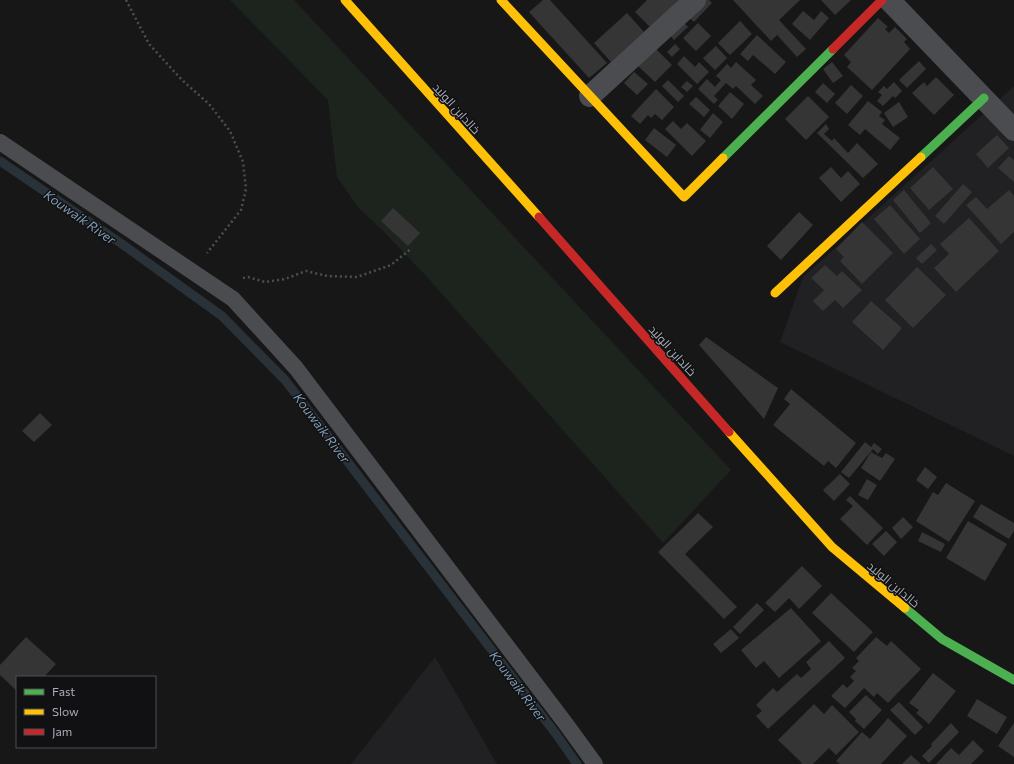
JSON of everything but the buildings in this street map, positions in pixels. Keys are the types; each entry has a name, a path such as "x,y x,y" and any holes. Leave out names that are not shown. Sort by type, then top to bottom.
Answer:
{"main road":[{"name":"خالدابن الوليد","path":"345,0 832,547 942,639 1014,680"},
{"path":"501,0 684,197 882,0"},
{"path":"775,293 984,98"}],"street":[{"path":"590,96 695,0"},
{"path":"889,0 1014,130"}],"lane":[{"path":"0,142 233,299 296,368 595,764"}],"path":[{"path":"126,0 149,44 182,80 209,104 230,131 243,162 246,189 242,210 216,243 191,271"},
{"path":"215,288 229,280 248,277 265,282 285,279 306,271 327,276 357,277 391,265 412,248"}],"shaded area":[{"path":"230,0 294,0 731,470 663,543 427,277 358,207 337,177 328,100"},
{"path":"1014,86 1014,456 780,342 803,277"},
{"path":"435,657 497,764 351,764 385,721"}],"waterway":[{"name":"Kouwaik River","path":"0,161 122,244 222,316 285,380 556,734 577,764"}],"traffic: fast":[{"path":"723,158 833,49"},
{"path":"921,157 984,98"},
{"path":"905,608 942,639 1014,680"}],"traffic: slow":[{"path":"345,0 539,217"},
{"path":"501,0 684,197 723,158"},
{"path":"775,293 921,157"},
{"path":"729,432 832,547 905,608"}],"traffic: jam":[{"path":"833,49 882,0"},
{"path":"539,217 729,432"}]}
